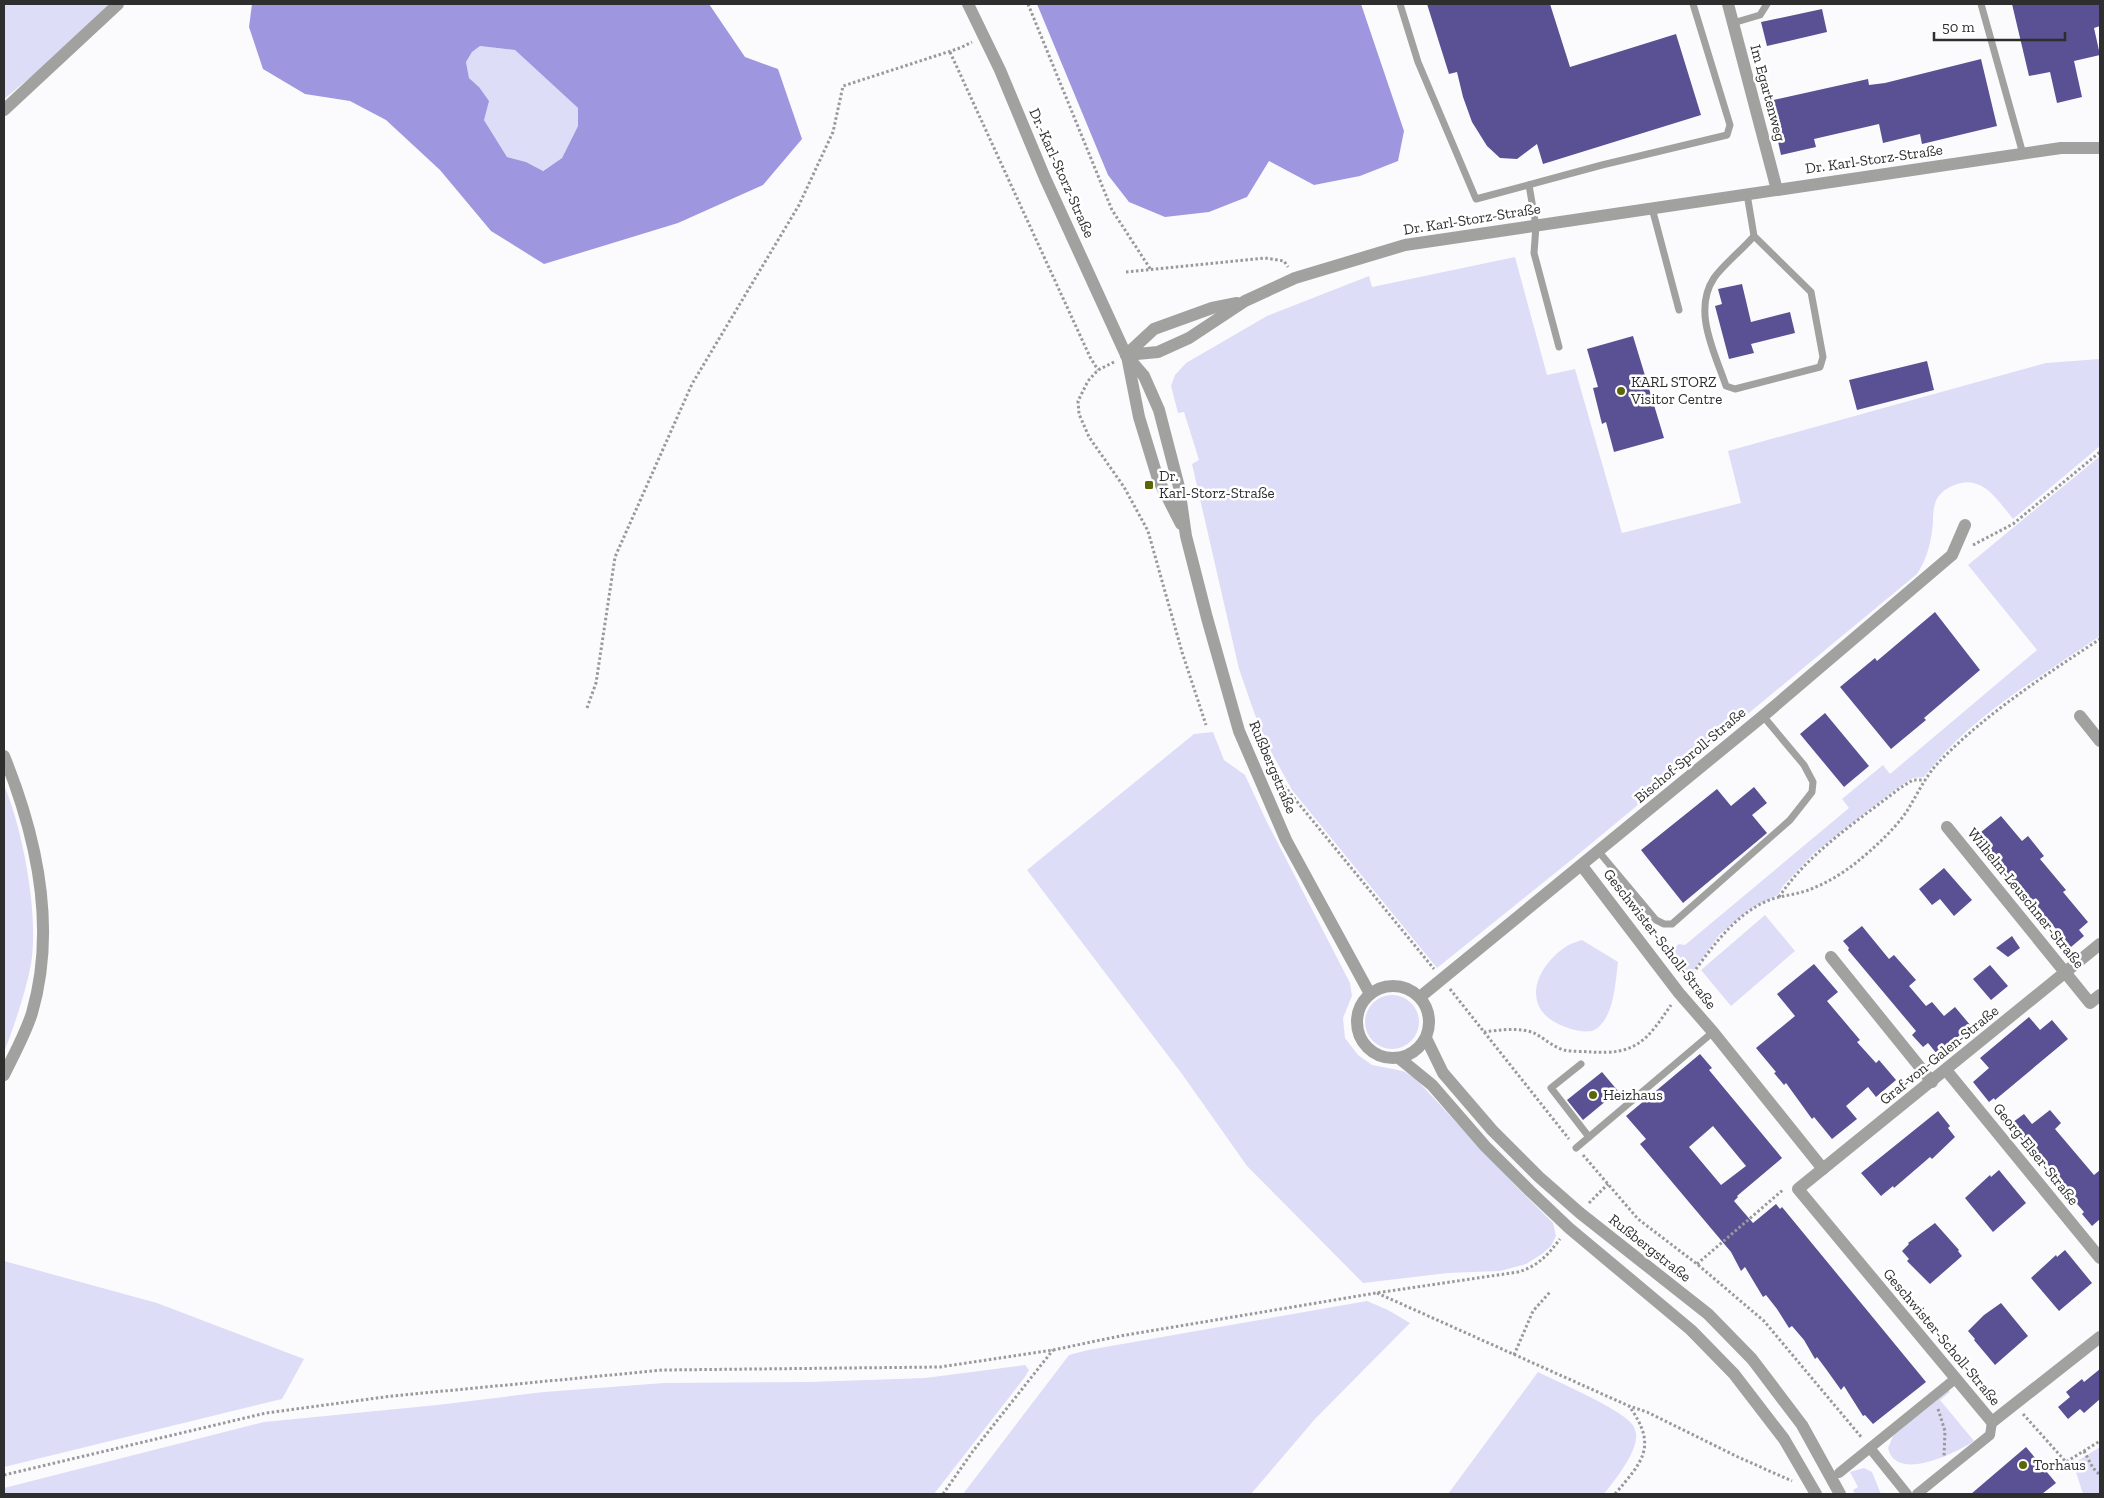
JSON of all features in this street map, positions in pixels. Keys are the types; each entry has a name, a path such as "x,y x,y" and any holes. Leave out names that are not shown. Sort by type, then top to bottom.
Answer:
{"street":[{"path":"4,110 118,4"},
{"name":"Dr.-Karl-Storz-Straße","path":"968,4 1000,70 1045,178 1126,355"},
{"name":"Im Egartenweg","path":"1728,4 1777,190"},
{"name":"Dr. Karl-Storz-Straße","path":"1126,355 1158,352 1189,338 1245,301 1295,278 1405,245 2061,148 2100,148"},
{"name":"Dr. Karl-Storz-Straße","path":"1126,355 1154,329 1212,308 1245,301"},
{"name":"Rußbergstraße","path":"1126,355 1139,417 1158,479 1186,536"},
{"name":"Rußbergstraße","path":"1126,355 1144,376 1159,410 1178,487 1186,536 1239,731 1286,840 1370,994"},
{"name":"Bischof-Sproll-Straße","path":"1420,997 1763,716 1952,555 1966,525"},
{"path":"2080,716 2100,741"},
{"path":"4,756 32,835 41,890 44,946 32,1013 20,1044 4,1075"},
{"name":"Wilhelm-Leuschner-Straße","path":"1947,827 2090,1003 2100,995"},
{"name":"Geschwister-Scholl-Straße","path":"1582,866 1679,993 1713,1032 1823,1169"},
{"name":"Graf-von-Galen-Straße","path":"1798,1189 2100,944"},
{"path":"1831,957 1932,1082"},
{"path":"1399,1058 1414,1051 1426,1038 1429,1028 1426,1006 1420,997 1405,987 1396,986 1378,989 1370,994 1359,1011 1357,1021 1361,1037 1370,1050 1378,1055 1399,1058 1432,1085 1485,1146 1569,1228 1691,1330 1734,1374 1784,1439 1816,1494"},
{"name":"Rußbergstraße","path":"1426,1038 1442,1073 1492,1130 1539,1177 1580,1213 1708,1314 1752,1359 1802,1425 1840,1494"},
{"name":"Georg-Elser-Straße","path":"1946,1070 2100,1258"},
{"name":"Geschwister-Scholl-Straße","path":"1798,1189 1992,1422 2100,1337"},
{"path":"1839,1473 1955,1379"},
{"path":"1917,1494 1990,1435 1992,1422"},
{"path":"1870,1448 1907,1494"}],"lane":[{"path":"1400,4 1418,62 1476,199 1727,135 1730,125 1693,4"},
{"path":"1733,24 1760,15 1767,4"},
{"path":"1980,4 2023,154"},
{"path":"1529,185 1536,226 1534,254 1559,347"},
{"path":"1747,194 1754,236 1811,292 1823,358 1820,367 1735,389 1726,386 1705,319 1705,297 1714,278 1754,236"},
{"path":"1652,208 1678,310"},
{"path":"1599,852 1656,920 1664,924 1672,924 1790,820 1812,792 1813,782 1804,765 1763,716"},
{"name":"Geschwister-Scholl-Straße","path":"1576,1148 1713,1032"},
{"path":"1581,1064 1551,1088 1589,1137"}],"path":[{"path":"1028,4 1112,210 1151,270"},
{"path":"587,708 596,683 616,557 692,384 799,205 833,132 843,86 950,52 984,36"},
{"path":"950,52 1090,357 1098,370"},
{"path":"1126,272 1266,258 1284,261 1295,278"},
{"path":"1108,365 1098,370 1088,381 1078,400 1079,414 1089,437 1124,487 1148,531 1182,652 1206,725"},
{"path":"1952,555 2013,524 2100,452"},
{"path":"1484,1032 1520,1030 1533,1033 1564,1050 1599,1053 1621,1051 1636,1047 1650,1034 1704,957 1736,922 1766,902 1810,890 1854,865 1872,850 1906,813 1925,780 1937,764 1974,730 2036,682 2100,639"},
{"path":"1264,747 1282,782 1576,1148 1638,1219 1697,1264 1764,1321 1870,1448"},
{"path":"1779,898 1799,871 1820,851 1900,788 1914,780 1925,780"},
{"path":"1580,1213 1608,1184"},
{"path":"1697,1264 1788,1186 1798,1189"},
{"path":"4,1475 266,1413 392,1396 663,1370 940,1367 1053,1350 1120,1336 1376,1293 1518,1272 1532,1268 1545,1259 1569,1228"},
{"path":"1514,1355 1533,1312 1550,1292"},
{"path":"1376,1293 1629,1406 1647,1412 1738,1457 1794,1482 1800,1481 1806,1476"},
{"path":"943,1494 973,1451 1053,1350"},
{"path":"1930,1398 1940,1410 1943,1420 1945,1430 1943,1453 1949,1468"},
{"path":"2015,1404 2066,1462 2100,1441"},
{"path":"1616,1494 1636,1469 1645,1448 1644,1433 1639,1420 1629,1406"},
{"path":"2084,1451 2093,1468 2100,1475"}],"shaded area":[{"path":"4,4 109,4 43,67 4,99"},
{"path":"252,4 709,4 745,57 778,69 802,139 763,185 678,223 544,264 491,231 440,170 386,120 350,101 305,94 263,69 249,27","holes":["480,46 515,50 578,108 578,126 562,158 543,171 526,162 507,157 484,120 489,101 479,87 469,78 466,62 472,52"]},
{"path":"1037,4 1361,4 1404,131 1398,161 1360,176 1314,185 1269,161 1247,197 1209,212 1165,217 1129,202 1108,175"},
{"path":"480,46 515,50 578,108 578,126 562,158 542,171 526,162 507,157 484,120 479,87 469,78 466,62 472,52"},
{"path":"1515,257 1547,375 1575,369 1622,533 1741,503 1728,451 2046,363 2100,359 2100,446 2013,519 1994,496 1980,485 1972,482 1962,483 1944,491 1936,501 1928,549 1924,562 1917,574 1575,857 1437,968 1292,790 1262,735 1239,669 1192,464 1199,460 1184,412 1178,413 1171,386 1175,375 1186,363 1267,316 1369,276 1372,287"},
{"path":"2100,456 2100,636 2029,683 1983,717 1942,755 1924,777 1913,778 1896,789 1814,853 1783,886 1778,895 1750,909 1720,934 1687,979 1667,954 1679,944 1685,945 1849,808 1842,799 1883,765 1890,774 2037,650 1968,565"},
{"path":"1213,732 1224,760 1245,775 1266,820 1350,983 1352,996 1343,1018 1345,1038 1358,1055 1372,1065 1403,1071 1415,1078 1553,1223 1556,1236 1551,1246 1526,1264 1500,1271 1448,1273 1363,1283 1247,1166 1182,1074 1027,870 1194,734"},
{"path":"4,785 17,825 28,873 33,922 33,944 26,986 4,1052"},
{"path":"1765,915 1795,951 1731,1006 1701,970"},
{"path":"1582,940 1618,962 1610,1010 1597,1029 1592,1031 1571,1029 1550,1019 1541,1010 1537,1002 1536,993 1540,976 1550,960 1566,947"},
{"path":"1392,995 1402,997 1411,1003 1417,1012 1419,1022 1417,1032 1411,1041 1402,1047 1392,1049 1382,1047 1373,1041 1367,1032 1365,1022 1367,1012 1373,1003 1382,997"},
{"path":"4,1261 157,1303 304,1359 282,1399 4,1467"},
{"path":"1367,1301 1388,1310 1410,1323 1315,1419 1251,1494 963,1494 1069,1355 1088,1350"},
{"path":"1025,1365 1029,1370 1025,1377 934,1494 4,1494 4,1488 264,1422 437,1405 544,1392 664,1383 810,1382 925,1378"},
{"path":"1538,1372 1603,1404 1626,1418 1633,1425 1636,1441 1625,1466 1614,1482 1604,1494 1448,1494"},
{"path":"1948,1390 1950,1392 1940,1400 1974,1441 1941,1458 1927,1462 1902,1463 1893,1458 1888,1448 1893,1436"},
{"path":"2100,1447 2100,1494 2083,1494 2074,1466 2076,1462"},
{"path":"1864,1468 1872,1472 1881,1494 1855,1494 1853,1490 1858,1487 1850,1472"}],"building":[{"path":"1427,4 1550,4 1570,67 1676,34 1701,115 1543,164 1537,144 1517,159 1500,158 1487,146 1472,122 1457,72 1449,74"},
{"path":"2012,4 2100,4 2100,26 2094,28 2100,55 2074,61 2082,97 2057,103 2050,72 2029,76"},
{"path":"1822,9 1827,32 1767,46 1761,22"},
{"path":"1981,59 1997,126 1922,144 1920,134 1883,143 1879,124 1814,139 1816,147 1781,155 1769,101 1868,79 1869,85 1885,83"},
{"path":"1742,284 1751,322 1790,312 1795,333 1751,344 1754,353 1729,359 1715,306 1722,304 1718,289"},
{"name":"KARL STORZ Visitor Centre","path":"1633,336 1664,438 1614,452 1606,422 1602,424 1593,388 1598,387 1587,349"},
{"path":"1927,361 1934,390 1857,410 1849,380"},
{"path":"1935,612 1980,670 1924,718 1926,720 1891,749 1840,687 1875,658 1877,661"},
{"path":"1825,713 1869,766 1844,787 1800,734"},
{"path":"1754,787 1767,803 1752,815 1767,833 1683,903 1641,850 1717,789 1731,806"},
{"path":"2001,816 2022,841 2028,836 2044,856 2040,859 2066,890 2063,892 2088,922 2079,930 2084,936 2071,947 2024,891 2021,893 1976,836"},
{"path":"1944,868 1972,900 1954,916 1940,899 1932,905 1919,889"},
{"path":"1862,926 1889,959 1894,955 1916,980 1909,986 1926,1006 1932,1002 1944,1016 1955,1007 1971,1026 1937,1054 1928,1043 1923,1047 1912,1035 1916,1031 1848,950 1849,948 1843,941"},
{"path":"2012,936 2020,948 2008,957 1996,948"},
{"path":"1814,964 1838,992 1827,1001 1860,1040 1857,1042 1876,1063 1879,1060 1896,1080 1876,1097 1868,1087 1846,1106 1857,1119 1832,1139 1814,1117 1812,1119 1786,1083 1784,1085 1756,1048 1795,1016 1777,994"},
{"path":"1990,965 2008,986 1991,1000 1973,979"},
{"path":"2029,1017 2040,1030 2052,1020 2068,1039 1995,1100 1994,1098 1989,1102 1973,1082 1989,1068 1980,1058"},
{"path":"1700,1054 1712,1068 1709,1070 1782,1158 1737,1196 1734,1201 1753,1223 1776,1204 1780,1209 1782,1207 1926,1382 1873,1424 1865,1415 1863,1416 1844,1386 1841,1390 1817,1357 1815,1359 1804,1340 1792,1326 1789,1328 1766,1295 1763,1297 1745,1267 1741,1271 1731,1252 1640,1144 1646,1139 1626,1116","holes":["1713,1126 1746,1166 1721,1185 1689,1147"]},
{"name":"Heizhaus","path":"1602,1072 1618,1091 1583,1120 1567,1100"},
{"path":"2050,1110 2061,1123 2055,1129 2094,1175 2100,1170 2100,1219 2092,1226 2082,1214 2084,1212 2059,1183 2061,1180 2033,1147 2029,1150 2009,1125 2024,1114 2032,1124"},
{"path":"1938,1111 1950,1126 1948,1128 1955,1137 1932,1159 1930,1157 1894,1188 1893,1186 1881,1196 1861,1173"},
{"path":"1999,1170 2026,1203 1993,1232 1965,1198 1990,1175 1991,1177"},
{"path":"1935,1223 1962,1256 1930,1284 1907,1261 1909,1259 1902,1251 1908,1243"},
{"path":"2065,1250 2092,1283 2059,1311 2031,1278 2056,1255 2057,1257"},
{"path":"2001,1303 2028,1336 1995,1365 1968,1331 1984,1315"},
{"path":"2100,1369 2100,1399 2084,1413 2080,1409 2068,1419 2058,1407 2070,1397 2066,1392 2082,1379 2084,1382"},
{"name":"Torhaus","path":"2026,1447 2056,1483 2042,1494 1971,1494"}],"place":[{"name":"KARL STORZ Visitor Centre","path":"1621,391"},
{"name":"Dr. Karl-Storz-Straße","path":"1149,485"},
{"name":"Heizhaus","path":"1593,1095"},
{"name":"Torhaus","path":"2023,1465"}]}
